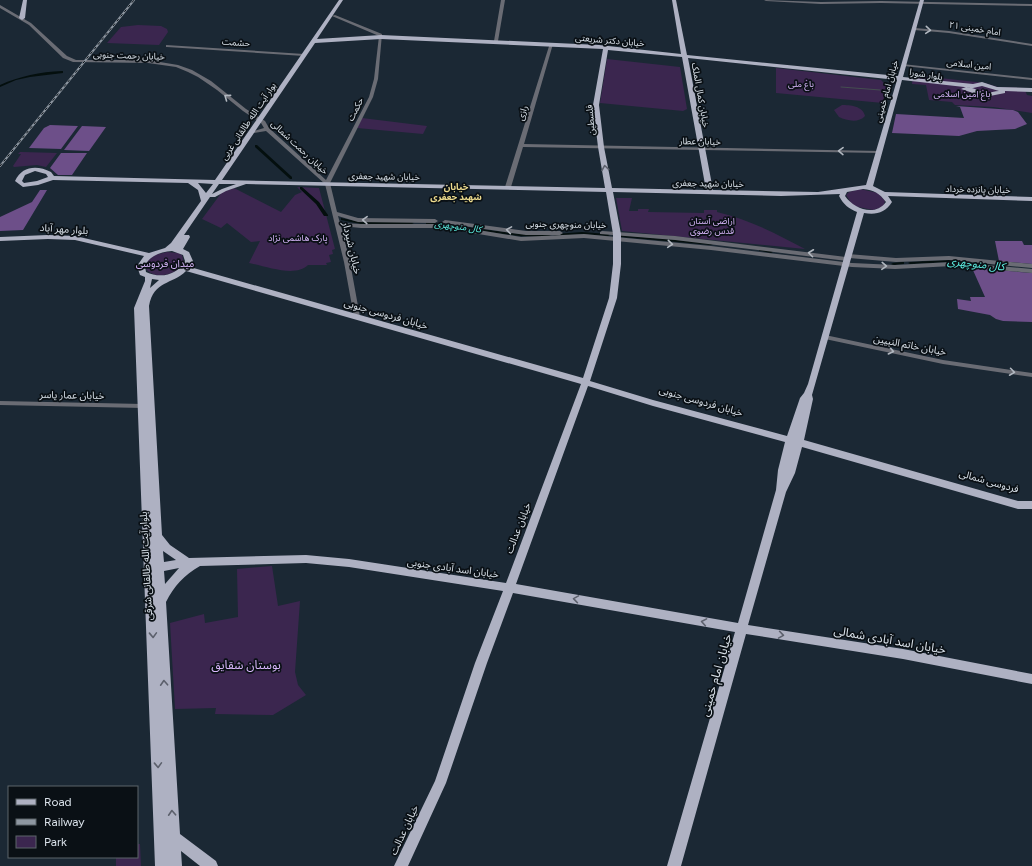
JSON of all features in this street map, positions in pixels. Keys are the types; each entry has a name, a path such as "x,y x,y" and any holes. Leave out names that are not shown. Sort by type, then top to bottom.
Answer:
{"main road":[{"path":"22,18 25,0"},
{"name":"بوار آیت الله طالقانی غربی","path":"179,250 213,196 222,180 224,172 291,78 341,0"},
{"name":"بوار آیت الله طالقانی غربی","path":"291,78 304,55 345,0"},
{"name":"خیابان کمال الملک","path":"674,0 710,192"},
{"name":"خیابان امام خمینی","path":"869,188 922,1"},
{"name":"خیابان دکتر شریعتی","path":"315,40 381,37 496,41 606,48 685,59"},
{"name":"فلسطین","path":"606,48 596,105 601,147 609,190"},
{"path":"685,59 703,57 900,79"},
{"path":"874,75 887,79 898,89"},
{"name":"بلوار شورا","path":"900,79 912,82 947,85 954,89 958,86 974,88"},
{"path":"974,88 982,84 997,90 1032,94"},
{"path":"974,88 990,95 997,90 1032,90"},
{"name":"بوار آیت الله طالقانی غربی","path":"166,250 174,245 204,201 222,180 256,132 261,121"},
{"path":"35,169 46,171 51,174 52,178 38,183 23,185 18,181 20,176 29,170 35,169"},
{"path":"200,180 224,172"},
{"name":"خیابان شهید جعفری","path":"52,178 186,180 238,179 254,181 508,186 729,193 811,194 846,190 853,187 869,188"},
{"path":"186,180 201,188 204,194 204,201"},
{"path":"213,196 224,190 254,181"},
{"path":"687,192 708,182 729,193"},
{"name":"خیابان پانزده خرداد","path":"869,188 884,194 924,197 1032,199"},
{"name":"خیابان عدالت","path":"401,866 440,783 481,662 580,396 584,381 592,364 613,298 617,264 617,236 609,190"},
{"path":"610,200 615,194 625,190"},
{"path":"846,190 842,196 844,200 852,207 861,211 879,212 887,207 889,202 884,194"},
{"name":"خیابان شهید جعفری","path":"811,194 844,200"},
{"name":"خیابان پانزده خرداد","path":"889,202 924,197"},
{"name":"خیابان امام خمینی","path":"674,866 782,491 782,475 809,399 808,395 826,337 861,211"},
{"name":"بلوار مهر آباد","path":"0,239 48,237 75,238 150,255"},
{"name":"بلوار مهر آباد","path":"0,243 46,241 70,242 92,246 136,258 142,262"},
{"path":"166,250 179,250 188,257 189,261 185,268 170,277 149,277 141,270 142,262 150,255 166,250"},
{"name":"خیابان فردوسی جنوبی","path":"185,268 568,376 656,404 795,440"},
{"name":"بلوار آیت الله طالقانی شرقی","path":"149,277 148,286 139,300 138,308 154,568 162,866"},
{"name":"بلوار آیت الله طالقانی شرقی","path":"170,277 154,286 146,300 145,306 157,536 154,568 160,604 174,866"},
{"path":"580,396 576,385 568,376 582,372 592,364"},
{"name":"فردوسی شمالی","path":"795,440 1018,505 1032,505"},
{"path":"157,536 166,548 188,562"},
{"name":"خیابان اسد آبادی جنوبی","path":"154,568 199,561 269,559 320,560 509,588 742,629"},
{"path":"160,604 169,585 175,578 189,566 199,561"},
{"name":"خیابان اسد آبادی شمالی","path":"742,629 903,654 1032,679"},
{"path":"173,837 205,865"}],"street":[{"path":"496,41 503,0"},
{"path":"766,0 821,3 922,1 969,4 1032,5"},
{"name":"خیابان رحمت جنوبی","path":"0,6 22,18 65,57 75,61 153,62 174,66 195,74 261,121"},
{"path":"334,16 378,32 381,37"},
{"name":"امام خمینی ۲۱","path":"915,29 1032,45"},
{"name":"حکمت","path":"327,183 371,97 376,79 381,37"},
{"name":"رازی","path":"508,186 551,44"},
{"name":"حشمت","path":"167,46 304,55"},
{"name":"امین اسلامی","path":"904,65 1032,79"},
{"name":"خیابان رحمت شمالی","path":"261,121 266,129 327,183"},
{"path":"256,132 266,129"},
{"name":"خیابان عطار","path":"521,146 880,152"},
{"name":"خیابان شیردار","path":"327,183 347,262 357,317"},
{"name":"خیابان منوچهری جنوبی","path":"334,214 358,220 437,221 552,236"},
{"name":"خیابان منوچهری جنوبی","path":"337,224 361,226 442,226 514,239 552,236 617,236 847,259"},
{"path":"847,259 904,260 949,258 1032,271"},
{"path":"847,259 908,266 952,264 1020,268 1032,266"},
{"path":"904,260 908,266"},
{"name":"خیابان خاتم النبیین","path":"826,337 901,353 1032,375"},
{"name":"خیابان عمار یاسر","path":"0,402 143,406"}],"green space":[{"path":"138,25 161,26 167,29 168,32 159,45 107,43 121,27"},
{"path":"607,59 680,67 687,109 683,111 600,103"},
{"name":"باغ ملی","path":"776,68 881,80 887,86 883,103 776,93"},
{"name":"باغ امین اسلامی","path":"913,75 985,83 998,87 1024,88 1027,95 1032,96 1032,113 993,107 955,105 952,102 929,100 926,85 912,84"},
{"path":"842,105 859,108 865,116 860,120 853,121 839,117 834,110"},
{"path":"362,118 427,126 423,134 357,128"},
{"path":"20,152 57,153 46,167 37,165 14,167 13,166 21,154 18,154"},
{"name":"پارک هاشمی نژاد","path":"297,187 319,188 335,249 332,250 333,254 329,255 331,262 326,263 327,265 308,265 296,271 288,271 249,263 260,241 251,242 227,223 221,228 202,219 222,192 234,188 281,212 295,195 302,192"},
{"path":"860,189 878,193 885,201 883,207 873,210 853,206 846,195 849,192"},
{"name":"اراضی آستان قدس رضوی","path":"616,198 632,198 629,211 649,209 648,212 704,213 704,210 717,210 717,212 762,228 805,249 622,231"},
{"name":"میدان فردوسی","path":"167,252 182,255 184,263 181,267 166,275 155,275 146,269 146,262 155,255"},
{"name":"بوستان شقایق","path":"272,566 278,606 300,601 295,672 298,685 306,695 273,715 215,714 216,708 175,709 170,623 204,614 205,623 238,617 237,569"},
{"path":"138,844 140,844 141,866 116,866 116,858 138,858"}],"shaded area":[{"path":"956,106 1013,110 1018,112 1027,124 1015,129 977,131 959,136 892,133 896,114 964,118 960,107"},
{"path":"50,125 78,126 61,149 29,148 44,128"},
{"path":"82,126 106,127 89,151 64,150"},
{"path":"61,153 87,153 72,175 58,175 50,168"},
{"path":"40,190 47,190 23,230 0,231 0,217 32,202"},
{"path":"995,241 1022,241 1024,245 1032,245 1032,264 999,261"},
{"path":"972,268 1032,273 1032,322 1003,321 990,315 958,309 957,299 971,301 970,297 985,297"}],"waterway":[{"path":"0,86 30,76 62,72"},
{"path":"841,87 880,90"},
{"path":"256,146 291,178"},
{"path":"301,188 318,203 326,215"},
{"name":"کال منوچهری","path":"343,219 361,223 412,223"},
{"name":"کال منوچهری","path":"428,223 520,235 549,236"},
{"name":"کال منوچهری","path":"555,235 582,233 608,235"},
{"name":"کال منوچهری","path":"621,236 711,244"},
{"name":"کال منوچهری","path":"761,250 771,252"},
{"name":"کال منوچهری","path":"910,263 949,261 993,266"},
{"name":"کال منوچهری","path":"893,264 902,263"}],"railway":[{"path":"0,166 134,0"}],"district":[{"name":"خیابان شهید جعفری","path":"456,192"}]}
